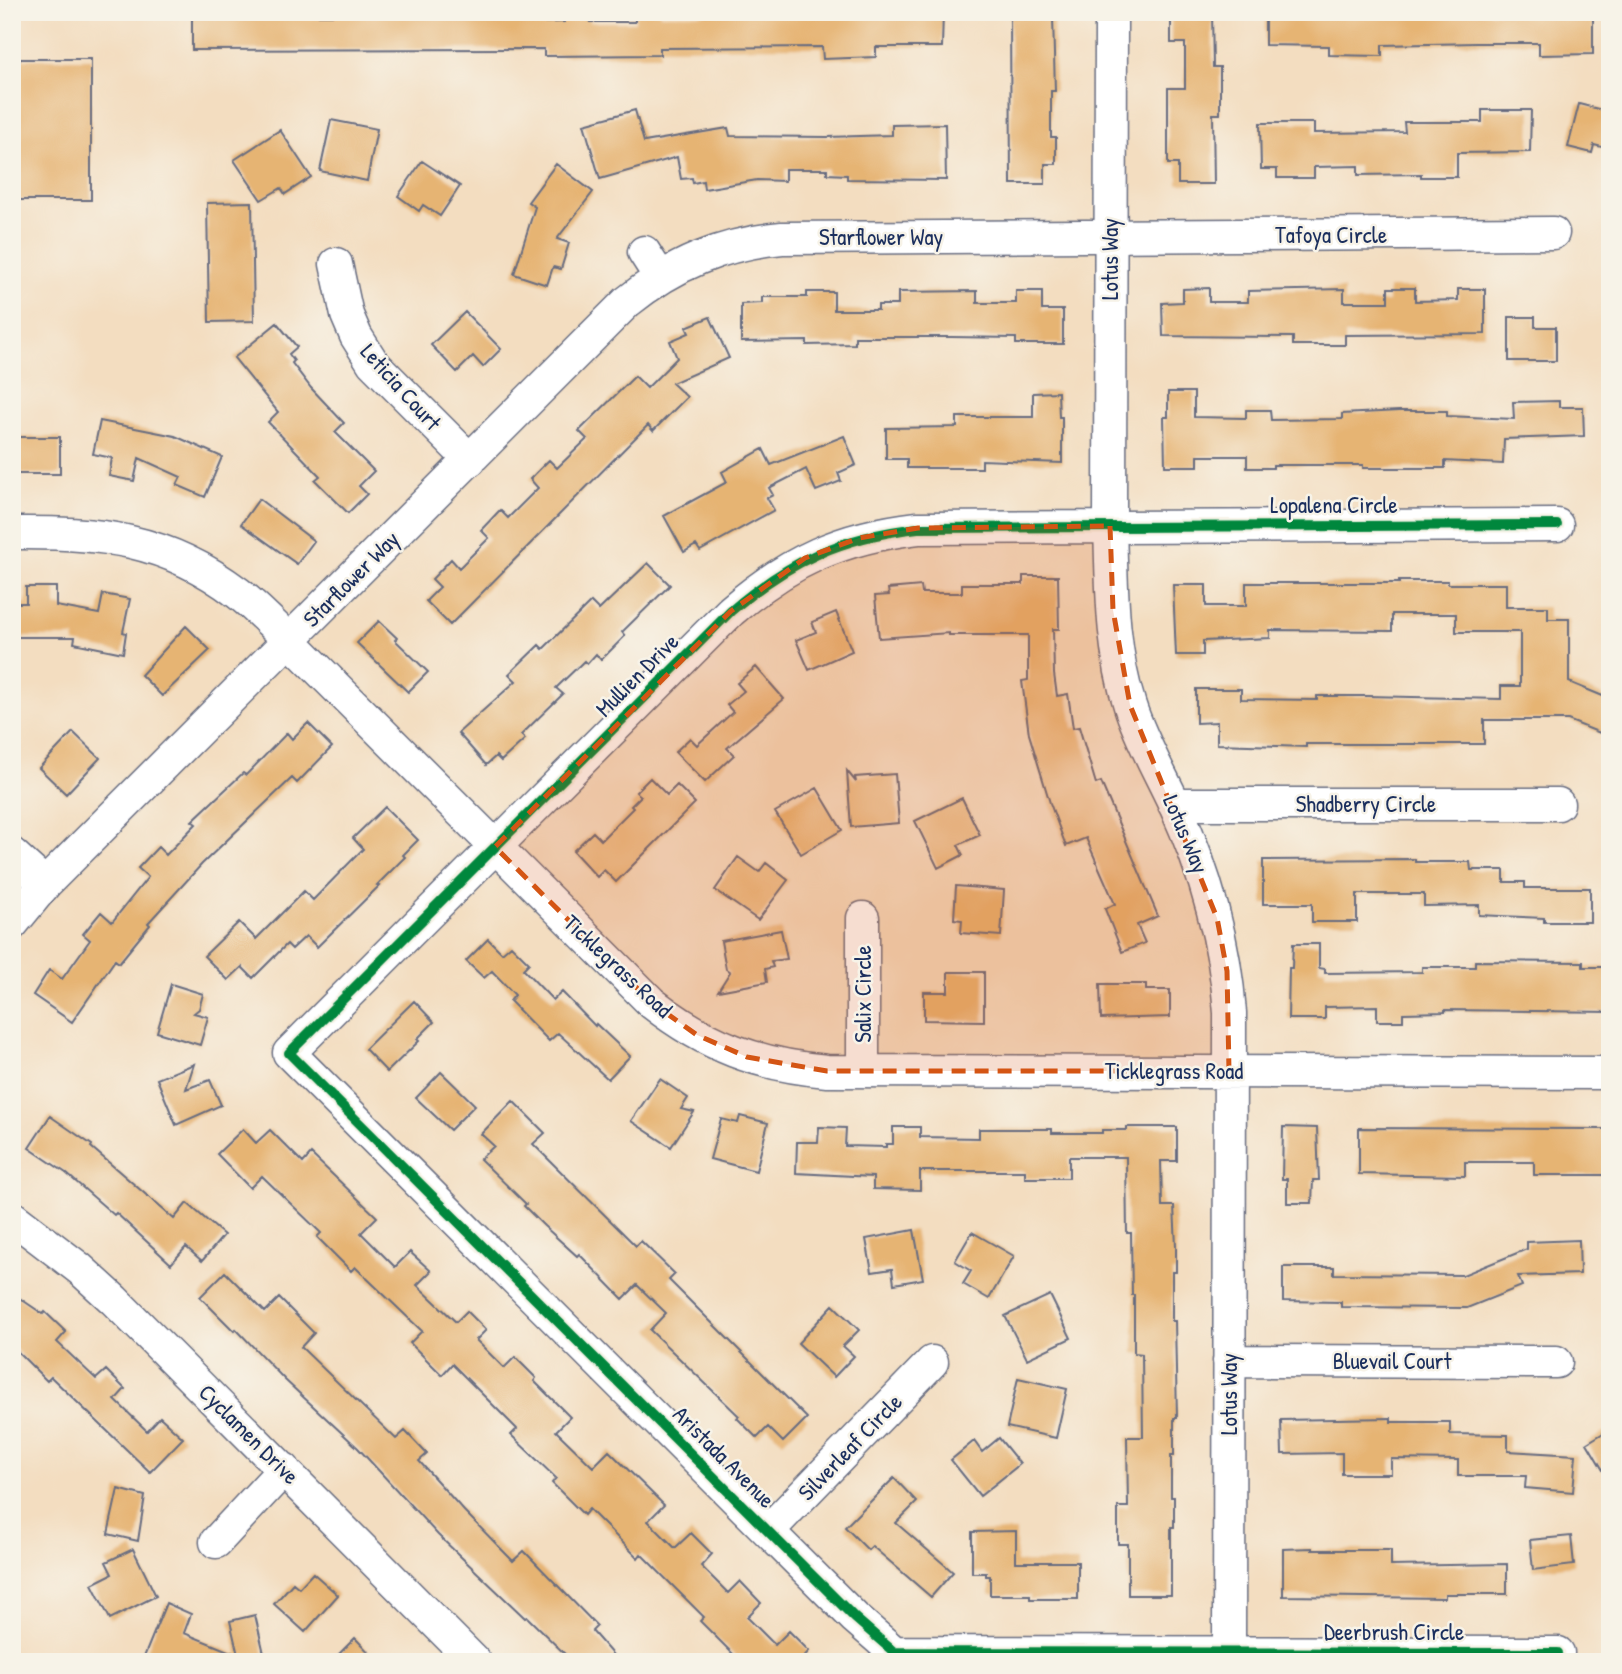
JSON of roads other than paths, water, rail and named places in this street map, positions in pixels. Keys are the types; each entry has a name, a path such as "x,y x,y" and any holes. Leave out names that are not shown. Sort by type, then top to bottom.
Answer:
{"street":[{"name":"Lotus Way","path":"1111,12 1110,526 1113,610 1120,665 1130,705 1204,877 1217,918 1227,971 1230,1013 1229,1658"},
{"name":"Tafoya Circle","path":"1110,236 1553,233"},
{"name":"Starflower Way","path":"12,924 45,884 627,302 652,265 699,257 754,241 782,238 1110,236"},
{"name":"Leticia Court","path":"336,264 347,315 373,363 470,460"},
{"name":"Lopalena Circle","path":"1110,526 1557,525"},
{"name":"Mullien Drive","path":"289,1053 754,590 805,558 859,538 918,528 1110,526"},
{"name":"Ticklegrass Road","path":"12,533 88,534 120,538 162,551 212,575 239,593 652,1003 697,1035 747,1057 773,1064 827,1071 1610,1073"},
{"name":"Shadberry Circle","path":"1174,804 1558,803"},
{"path":"12,854 45,884"},
{"name":"Salix Circle","path":"863,918 863,1071"},
{"name":"Aristada Avenue","path":"289,1053 855,1618 894,1652 1229,1658"},
{"name":"Cyclamen Drive","path":"12,1217 80,1269 114,1300 475,1662"},
{"name":"Bluevail Court","path":"1229,1361 1556,1362"},
{"name":"Silverleaf Circle","path":"768,1531 932,1362"},
{"path":"216,1542 284,1469"},
{"name":"Deerbrush Circle","path":"1229,1658 1558,1653"}]}
